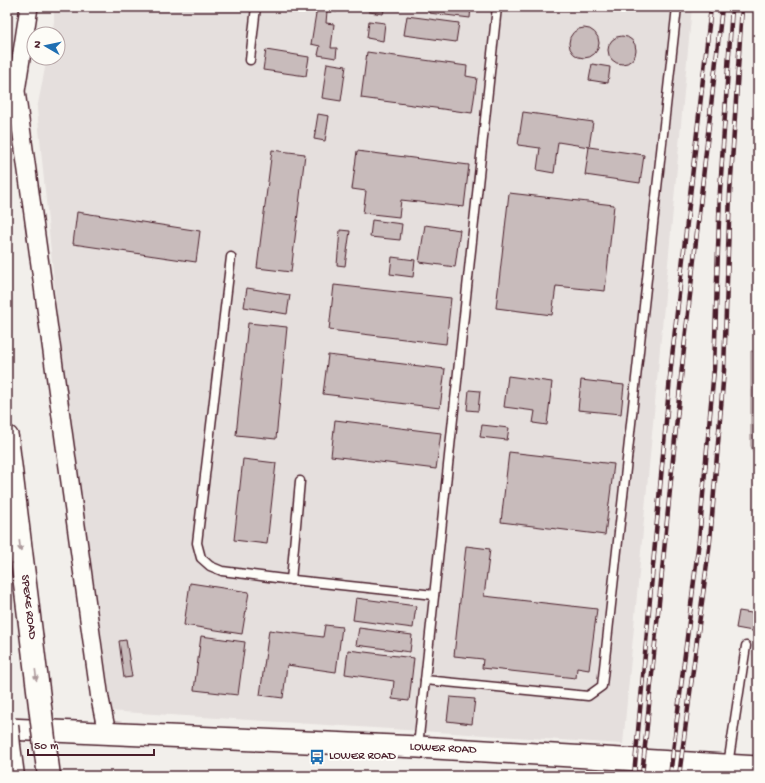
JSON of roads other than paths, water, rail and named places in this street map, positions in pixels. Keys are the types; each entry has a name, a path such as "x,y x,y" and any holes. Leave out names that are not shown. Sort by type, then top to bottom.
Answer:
{"highway":[{"name":"SPEKE ROAD","path":"7,438 48,776"},
{"path":"8,733 13,776"}],"street":[{"path":"29,7 16,91 100,699 107,733"},
{"name":"LOWER ROAD","path":"8,733 107,733 418,747 758,766"}],"lane":[{"path":"250,60 256,7"},
{"path":"418,747 497,7"},
{"path":"425,680 588,696 602,686 677,7"},
{"path":"232,257 197,544 201,558 210,566 222,571 434,595"},
{"path":"291,580 300,481"},
{"path":"728,765 746,646"}],"railway":[{"path":"634,776 671,366 711,7"},
{"path":"642,776 682,367 722,7"},
{"path":"670,776 699,540 714,369 720,191 732,7"},
{"path":"679,776 710,541 724,370 730,193 742,7"}],"place":[{"name":"LOWER ROAD","path":"317,757"}]}
